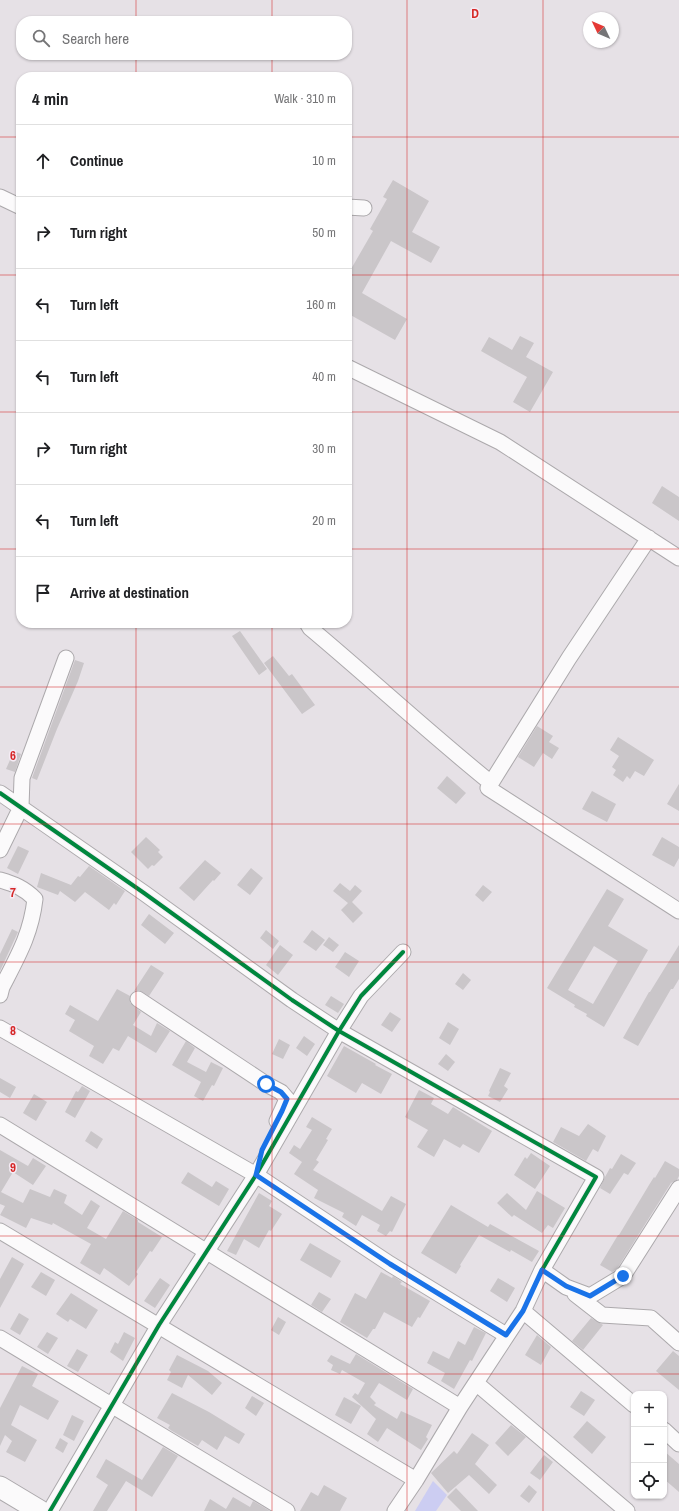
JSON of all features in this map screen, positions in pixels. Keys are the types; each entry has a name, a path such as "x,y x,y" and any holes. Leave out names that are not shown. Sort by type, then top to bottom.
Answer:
{"main road":[{"path":"0,1487 41,1510"}],"street":[{"path":"0,197 16,205"},
{"path":"352,207 364,208"},
{"path":"352,369 500,442 679,558"},
{"path":"649,538 570,658 488,788 679,911"},
{"path":"310,628 377,685 433,736 491,783"},
{"path":"0,850 21,807 22,778 66,658"},
{"path":"0,793 220,947 292,1000 339,1031 596,1176 542,1270 523,1311 506,1335 416,1480 395,1511"},
{"path":"0,880 28,891 35,899 26,941 1,989"},
{"path":"41,1510 112,1406 159,1325 256,1175 339,1031 361,996 403,952"},
{"path":"138,999 281,1092 287,1099 262,1150 256,1175"},
{"path":"0,1028 256,1175 390,1264 506,1335"},
{"path":"0,1125 460,1407"},
{"path":"566,1286 590,1296 623,1276 679,1188"},
{"path":"0,1231 416,1480"},
{"path":"542,1270 566,1286 602,1316 651,1318 679,1343"},
{"path":"523,1311 631,1402"},
{"path":"0,1338 287,1511"},
{"path":"476,1383 627,1511"},
{"path":"667,1433 679,1444"}],"water":[{"path":"433,1481 447,1495 436,1511 415,1511"}],"building":[{"path":"393,180 429,201 412,232 440,247 431,263 391,241 362,293 407,319 395,340 352,316 352,267 373,231 370,229 387,199 383,197"},
{"path":"520,336 534,343 526,357 553,372 530,412 513,402 527,377 481,351 489,337 512,350"},
{"path":"662,486 679,497 679,521 652,503"},
{"path":"240,631 267,669 259,675 232,636"},
{"path":"273,656 289,676 292,674 315,705 302,714 264,663"},
{"path":"75,660 84,663 37,780 32,778"},
{"path":"537,726 553,736 549,742 559,748 552,759 543,753 534,767 518,757"},
{"path":"618,737 654,760 644,776 635,771 630,779 627,776 623,782 613,775 616,770 612,767 619,756 610,750"},
{"path":"14,751 21,754 15,772 6,769"},
{"path":"447,776 466,793 456,804 437,788"},
{"path":"679,784 679,811 667,804"},
{"path":"592,791 616,804 607,822 582,809"},
{"path":"146,837 160,850 158,852 163,857 154,866 152,865 148,869 131,852"},
{"path":"662,837 679,847 679,858 674,867 652,855"},
{"path":"18,846 29,851 18,874 7,868"},
{"path":"205,860 221,873 194,901 179,888"},
{"path":"89,866 125,891 116,905 114,903 109,910 85,892 75,902 60,891 58,895 37,887 41,873 71,885"},
{"path":"251,868 263,878 250,895 237,885"},
{"path":"340,883 350,891 355,885 362,891 352,902 363,913 353,923 341,910 348,903 333,891"},
{"path":"483,885 492,892 483,902 475,895"},
{"path":"607,889 624,899 608,926 648,950 604,1027 586,1016 587,1014 574,1007 575,1005 547,988","holes":["594,946 618,961 593,1004 568,990"]},
{"path":"149,914 174,933 165,944 141,925"},
{"path":"12,929 18,932 0,971 0,954"},
{"path":"266,930 279,941 273,949 260,938"},
{"path":"312,930 325,940 316,951 303,942"},
{"path":"329,937 339,945 333,952 323,945"},
{"path":"280,945 293,955 278,975 266,965"},
{"path":"679,945 679,979 673,989 671,989 638,1046 623,1038 649,992"},
{"path":"345,952 359,961 349,977 335,967"},
{"path":"151,965 164,973 149,996 139,990 134,991"},
{"path":"463,973 471,980 463,990 455,984"},
{"path":"117,989 130,996 130,1003 141,1012 133,1025 151,1036 157,1023 170,1031 156,1053 128,1036 119,1051 113,1048 103,1064 89,1056 94,1046 69,1031 75,1020 65,1014 70,1005 98,1021"},
{"path":"331,996 344,1004 338,1013 325,1005"},
{"path":"390,1012 401,1019 392,1032 381,1025"},
{"path":"448,1022 459,1029 450,1045 439,1038"},
{"path":"304,1036 315,1044 307,1056 296,1048"},
{"path":"279,1039 290,1045 283,1059 272,1054"},
{"path":"186,1041 195,1048 187,1062 206,1072 211,1062 223,1068 214,1086 212,1085 203,1101 194,1096 201,1082 172,1065"},
{"path":"344,1046 392,1074 381,1094 362,1083 356,1093 327,1076"},
{"path":"446,1054 455,1062 448,1071 438,1064"},
{"path":"500,1068 511,1073 504,1086 508,1089 500,1102 488,1096"},
{"path":"0,1078 16,1087 10,1098 0,1092"},
{"path":"82,1086 90,1091 75,1118 65,1112 76,1091 78,1092"},
{"path":"419,1090 434,1098 431,1104 448,1114 453,1107 492,1131 479,1153 463,1144 460,1148 444,1139 434,1157 417,1147 428,1130 405,1117"},
{"path":"34,1094 47,1102 36,1121 23,1113"},
{"path":"312,1117 332,1129 326,1139 328,1140 316,1160 319,1162 313,1170 382,1211 391,1196 406,1204 392,1232 390,1231 386,1236 377,1231 380,1225 362,1215 356,1226 342,1217 344,1213 314,1198 318,1190 294,1174 302,1162 289,1153 294,1145 300,1149 312,1130 306,1127"},
{"path":"588,1124 606,1136 598,1152 593,1149 586,1161 553,1142 561,1127 579,1136"},
{"path":"91,1131 103,1139 97,1149 85,1141"},
{"path":"0,1150 28,1166 33,1158 46,1166 33,1185 13,1172 1,1192 23,1203 30,1189 50,1197 54,1189 67,1195 64,1203 82,1215 91,1200 100,1206 87,1228 106,1239 123,1211 162,1237 152,1252 150,1251 136,1272 138,1274 129,1286 104,1268 100,1275 80,1263 91,1244 53,1223 52,1225 31,1218 26,1228 0,1215 5,1206 0,1204"},
{"path":"531,1153 550,1166 535,1189 514,1175 525,1157 527,1159"},
{"path":"621,1154 636,1163 628,1175 624,1173 610,1194 600,1188 610,1168 612,1169"},
{"path":"665,1161 679,1169 679,1176 677,1180 671,1183 617,1269 612,1272 600,1265"},
{"path":"188,1172 212,1187 216,1181 229,1189 219,1206 181,1183"},
{"path":"537,1191 565,1208 553,1228 548,1225 542,1233 514,1215 512,1217 497,1203 507,1193 526,1210"},
{"path":"259,1193 272,1201 269,1206 282,1214 271,1231 269,1230 259,1248 244,1239 236,1255 227,1251"},
{"path":"451,1205 488,1227 490,1224 539,1251 532,1262 479,1235 456,1274 421,1253"},
{"path":"310,1243 341,1261 331,1278 300,1260"},
{"path":"12,1257 24,1264 0,1308 0,1279"},
{"path":"41,1272 55,1280 46,1296 31,1287"},
{"path":"381,1272 392,1278 393,1276 402,1282 400,1284 430,1301 420,1318 418,1317 412,1327 384,1312 375,1329 373,1329 367,1338 340,1322 355,1293 366,1299"},
{"path":"160,1278 170,1285 155,1308 144,1301"},
{"path":"498,1278 515,1288 507,1302 490,1291"},
{"path":"319,1292 331,1299 322,1312 311,1305"},
{"path":"71,1293 98,1310 86,1329 70,1319 68,1322 56,1314"},
{"path":"19,1313 29,1319 20,1335 10,1329"},
{"path":"278,1317 286,1322 279,1335 271,1330"},
{"path":"591,1318 603,1325 583,1350 572,1341"},
{"path":"474,1327 486,1333 472,1361 470,1360 454,1389 441,1381 445,1373 427,1363 433,1351 449,1359 458,1341 465,1345"},
{"path":"47,1332 58,1338 48,1354 37,1347"},
{"path":"124,1332 135,1338 123,1361 110,1352 115,1342 118,1344"},
{"path":"537,1335 551,1347 541,1365 525,1355"},
{"path":"77,1349 88,1355 78,1372 67,1366"},
{"path":"673,1351 679,1356 679,1390 656,1371"},
{"path":"356,1354 413,1389 407,1400 379,1383 370,1397 376,1403 374,1405 397,1419 401,1411 432,1425 426,1437 428,1439 421,1450 387,1428 378,1442 367,1434 376,1419 352,1397 355,1393 358,1395 365,1383 342,1370 340,1374 331,1370 333,1365 327,1361 331,1355 350,1364"},
{"path":"177,1355 208,1371 222,1383 212,1395 188,1375 182,1388 167,1380 171,1372 169,1370"},
{"path":"22,1366 38,1374 32,1386 59,1401 48,1420 20,1405 11,1425 37,1440 25,1462 6,1452 12,1441 5,1435 0,1446 0,1408"},
{"path":"581,1391 595,1400 584,1416 570,1407"},
{"path":"172,1393 209,1412 245,1434 239,1444 225,1436 217,1450 202,1440 198,1446 168,1428 170,1425 157,1418"},
{"path":"252,1396 264,1403 256,1416 245,1408"},
{"path":"344,1397 361,1406 351,1424 335,1415"},
{"path":"72,1415 84,1421 74,1441 63,1435"},
{"path":"587,1421 606,1437 592,1454 573,1437"},
{"path":"511,1425 526,1437 508,1456 495,1443"},
{"path":"472,1433 489,1445 475,1464 497,1485 489,1494 469,1475 448,1493 431,1473 454,1451 457,1454"},
{"path":"60,1438 68,1443 63,1453 55,1448"},
{"path":"163,1447 178,1456 152,1497 126,1481 107,1511 93,1511 108,1485 96,1477 106,1459 142,1480"},
{"path":"667,1454 679,1464 679,1492 667,1482"},
{"path":"544,1455 553,1462 540,1480 530,1473"},
{"path":"324,1485 347,1498 340,1511 300,1511 311,1492 318,1496"},
{"path":"529,1485 537,1492 529,1503 520,1496"},
{"path":"456,1488 478,1511 461,1511 447,1497"},
{"path":"233,1497 250,1507 253,1501 270,1511 204,1511 210,1499 226,1509"}],"cycle path":[{"path":"0,793 144,893 292,1000 339,1031 596,1177 542,1270"},
{"path":"50,1511 159,1325 256,1175 339,1031 361,996 403,952"}],"route":[{"path":"266,1084 281,1092 287,1099 262,1150 256,1175 390,1264 506,1335 523,1311 542,1270 566,1286 590,1296 623,1276"}]}
